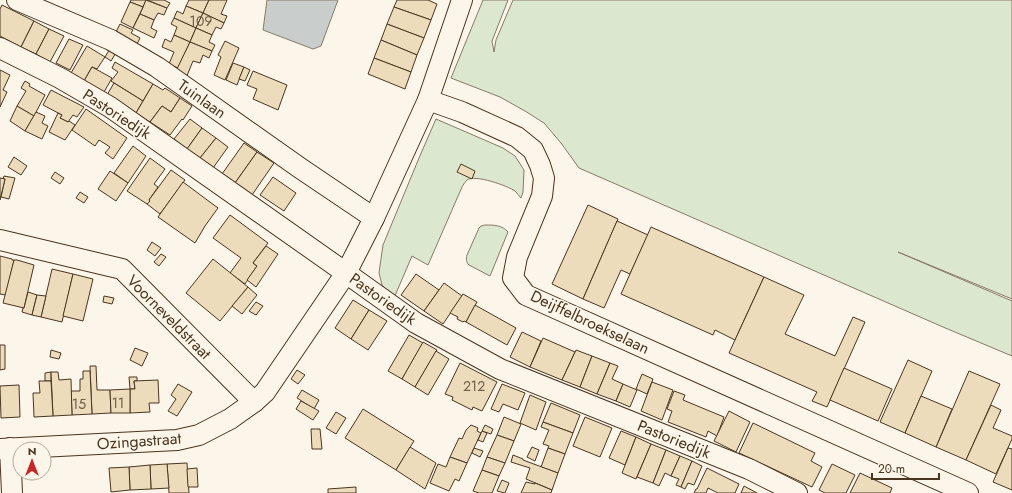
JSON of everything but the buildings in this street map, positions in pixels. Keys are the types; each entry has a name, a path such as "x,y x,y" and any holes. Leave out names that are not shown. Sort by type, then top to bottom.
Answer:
{"street":[{"name":"Tuinlaan","path":"18,0 111,40 157,67 374,218"},
{"path":"346,273 374,218 428,100 462,0"},
{"name":"Pastoriedijk","path":"0,48 60,78 110,107 416,323 500,369 749,469 797,493"},
{"name":"Deijffelbroekselaan","path":"428,100 462,112 517,137 533,150 544,178 542,196 517,256 513,278 526,294 968,493"},
{"name":"Voorneveldstraat","path":"0,240 122,269 254,402"},
{"name":"Ozingastraat","path":"5,448 177,440 199,435 230,419 265,392 346,273"},
{"path":"5,448 12,493"}],"green space":[{"path":"483,0 508,0 492,41 494,52 496,40 513,0 1012,0 1012,299 898,252 1012,301 1012,356 579,168 544,123 500,97 451,78"},
{"path":"436,119 503,148 515,156 524,170 523,192 521,198 515,191 506,186 477,178 467,180 462,187 428,265 412,256 394,298 382,285 379,273 383,245"},
{"path":"485,225 495,225 508,232 490,276 469,265 466,260 479,228"}],"shaded area":[{"path":"267,0 338,0 321,46 313,49 263,30"}]}
